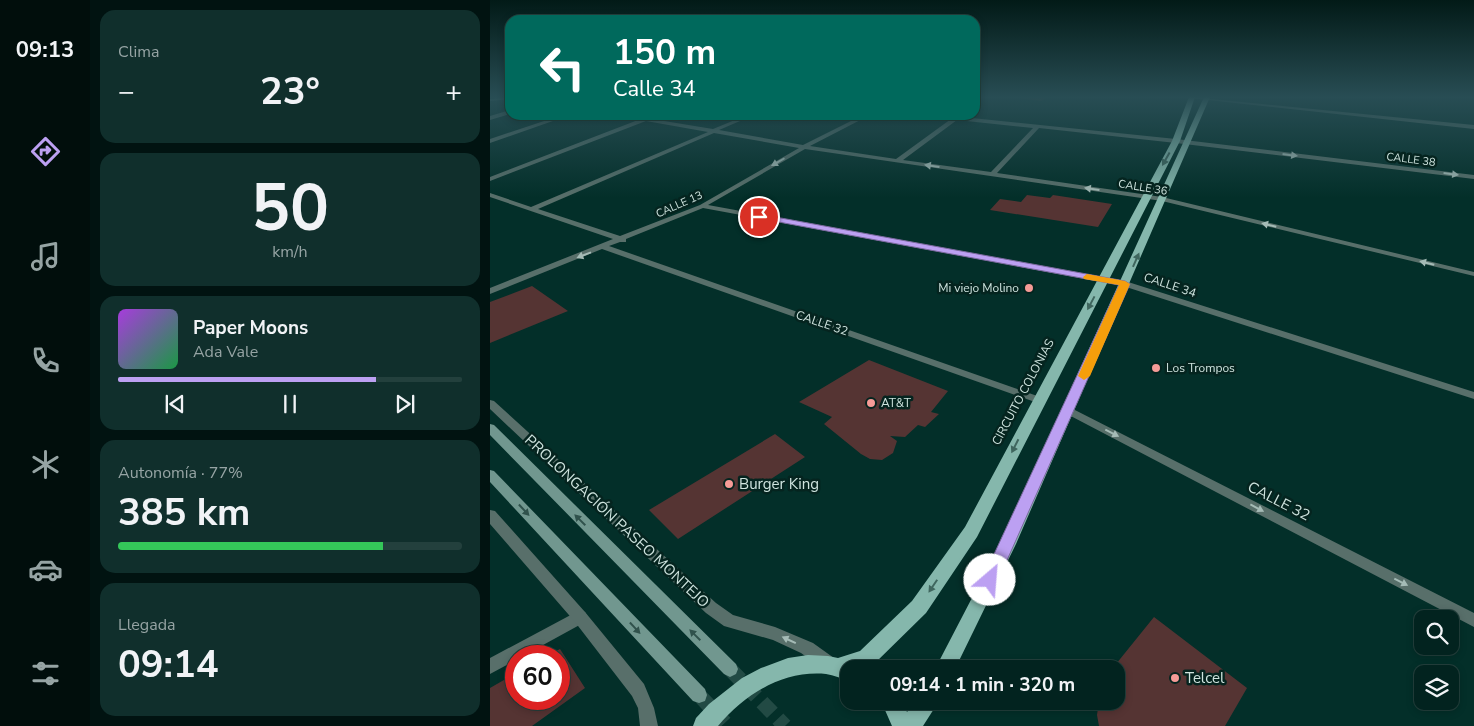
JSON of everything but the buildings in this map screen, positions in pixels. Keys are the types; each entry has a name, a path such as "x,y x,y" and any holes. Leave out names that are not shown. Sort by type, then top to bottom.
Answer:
{"main road":[{"name":"CIRCUITO COLONIAS","path":"950,660 1008,544 1125,284 1162,199 1182,141 1184,131"},
{"name":"CIRCUITO COLONIAS","path":"861,660 866,658 919,607 970,532 1104,280 1145,196 1188,131"},
{"name":"PROLONGACIÓN PASEO MONTEJO","path":"490,428 730,669"},
{"path":"490,474 699,695"},
{"name":"CIRCUITO COLONIAS","path":"704,726 717,710 744,688 772,673 802,666 840,668"},
{"path":"895,710 903,726"},
{"path":"910,726 922,710"}],"street":[{"path":"490,140 518,131"},
{"path":"490,178 614,131"},
{"name":"CALLE 36","path":"706,131 1162,199 1474,274"},
{"name":"CALLE 13","path":"490,291 623,240 702,206 836,131"},
{"path":"897,160 938,131"},
{"path":"992,174 1033,131"},
{"name":"CALLE 38","path":"1085,131 1474,177"},
{"path":"532,209 712,132"},
{"path":"490,195 623,240"},
{"name":"CALLE 34","path":"702,206 1125,284 1474,396"},
{"name":"CALLE 32","path":"605,247 1039,400"},
{"name":"PROLONGACIÓN PASEO MONTEJO","path":"490,403 711,608 729,621 775,634 807,648 840,668"},
{"name":"CALLE 32","path":"1069,411 1474,620"},
{"path":"490,515 580,617 638,690 646,708 649,726"},
{"path":"490,666 580,617"}],"tunnel":[{"path":"730,669 785,726"},
{"path":"699,695 728,726"}],"slow traffic":[{"path":"1084,376 1125,284 1087,277"}],"place":[{"name":"Mi viejo Molino","path":"1029,288"},
{"name":"Los Trompos","path":"1156,368"},
{"name":"AT&T","path":"871,403"},
{"name":"Burger King","path":"729,484"},
{"name":"Telcel","path":"1175,678"}],"route":[{"path":"759,217 1125,284 1069,411 990,580"}]}
